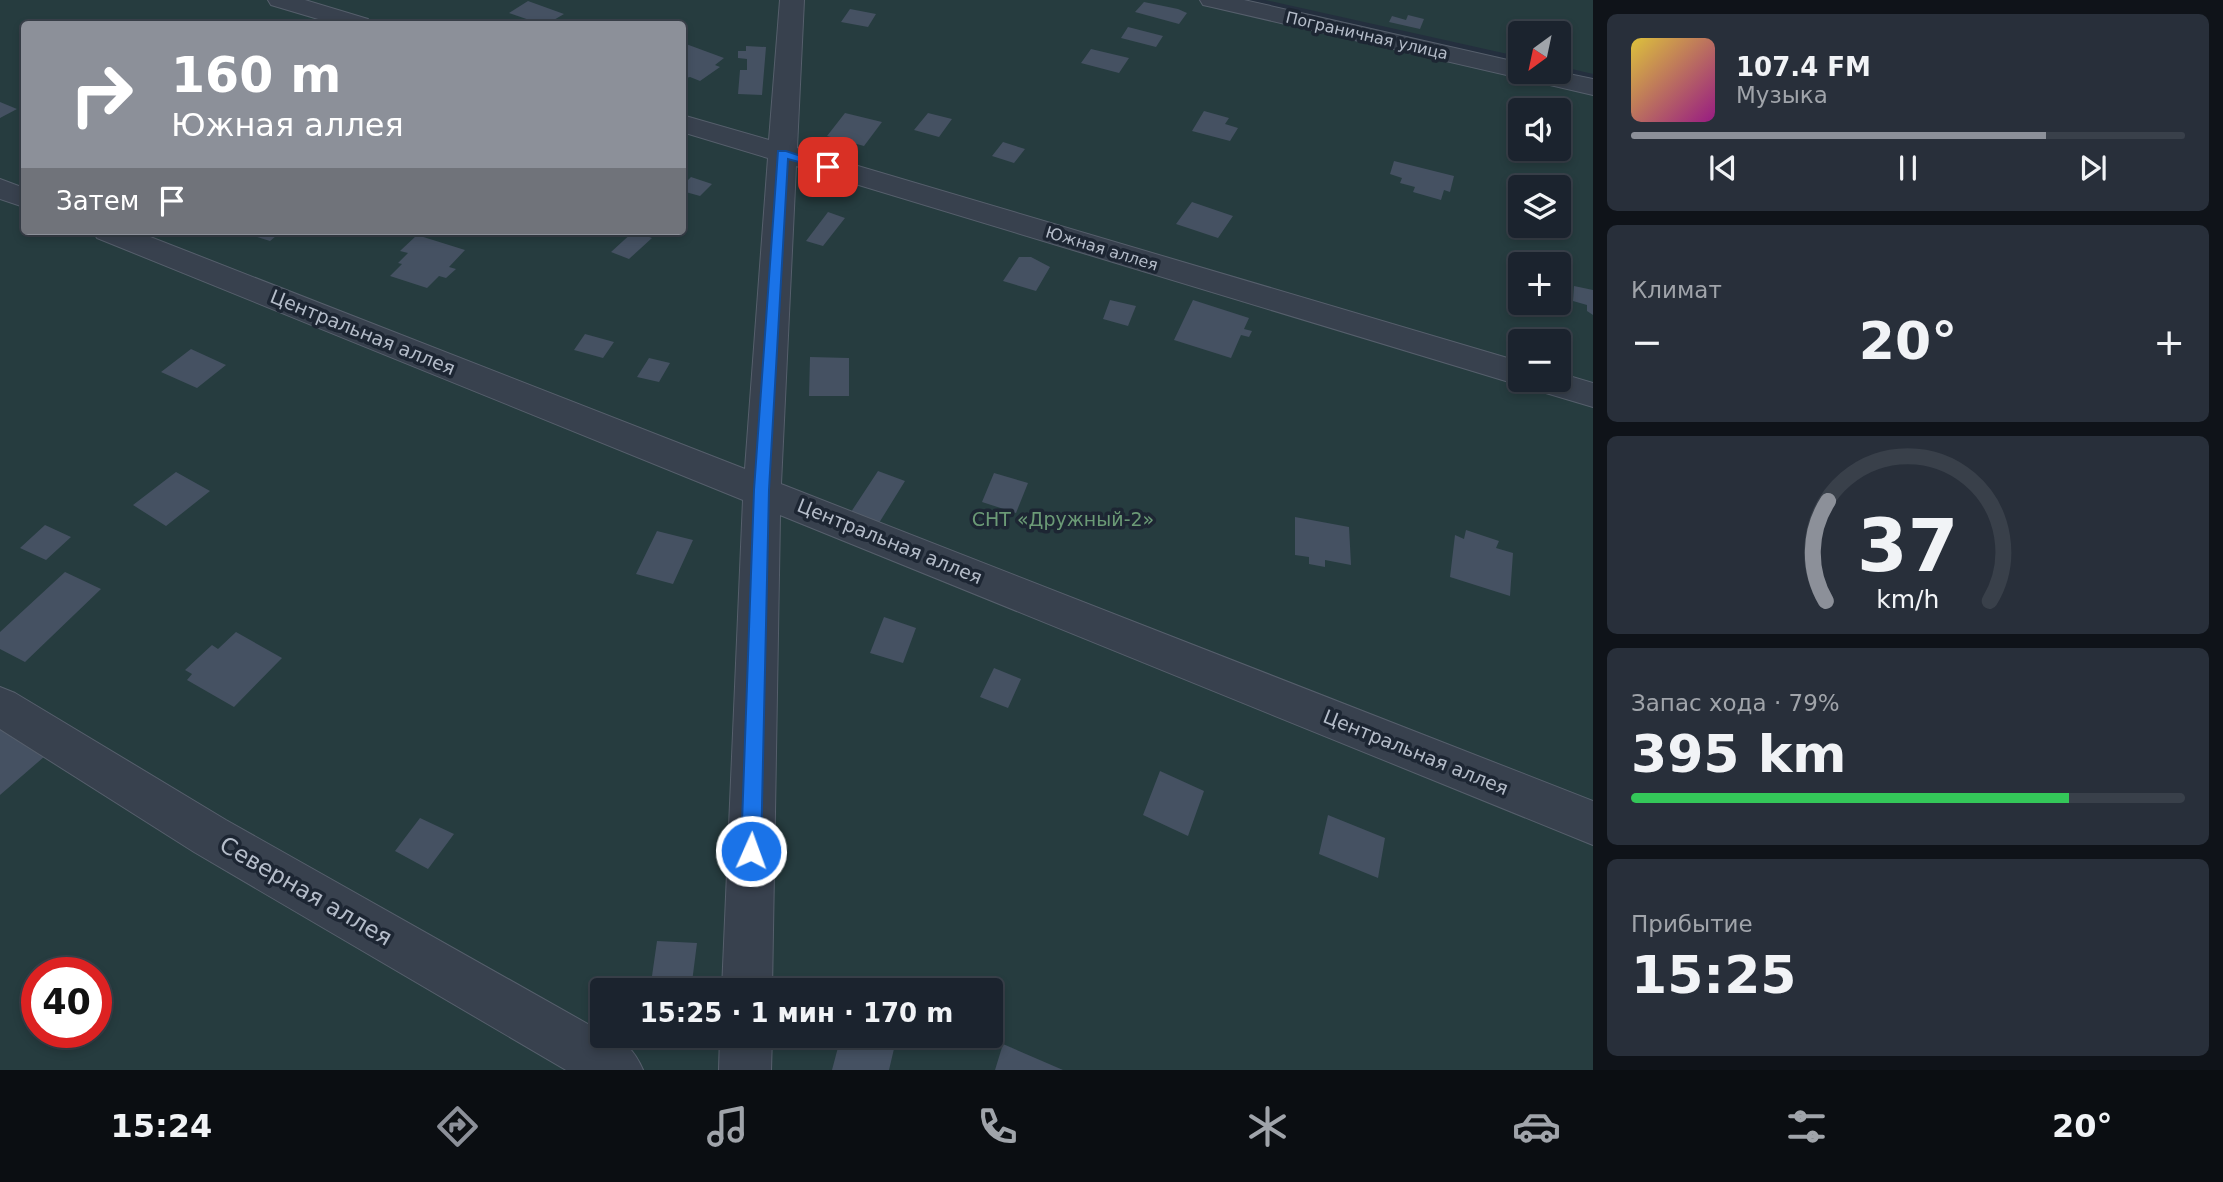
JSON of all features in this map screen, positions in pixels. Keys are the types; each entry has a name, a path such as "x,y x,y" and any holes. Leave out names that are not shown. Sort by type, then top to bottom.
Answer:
{"street":[{"path":"280,0 349,21"},
{"path":"747,978 762,490 792,0"},
{"name":"Пограничная улица","path":"1212,0 1508,68"},
{"path":"1572,82 1593,87"},
{"name":"Южная аллея","path":"686,124 1508,370"},
{"path":"0,188 21,197"},
{"name":"Центральная аллея","path":"118,235 1593,823"},
{"path":"1571,389 1593,395"},
{"name":"Северная аллея","path":"0,706 210,835 617,1070"},
{"path":"745,1070 746,1048"}],"green space":[{"name":"СНТ «Дружный-2»","path":"0,0 1212,0 1508,68 1508,84 1572,82 1593,87 1593,1070 0,1070"},
{"path":"1265,0 1593,0 1593,74 1572,69 1572,21 1508,21 1508,54"}],"building":[{"path":"528,1 564,14 552,21 532,21 509,13"},
{"path":"1144,2 1187,13 1179,24 1135,12"},
{"path":"850,9 876,14 868,27 841,22"},
{"path":"1408,15 1424,19 1420,29 1389,22 1392,16 1406,20"},
{"path":"1128,27 1163,36 1156,47 1121,38"},
{"path":"686,44 724,58 715,65 720,67 700,81 686,78"},
{"path":"746,46 766,47 762,95 738,94 740,70 747,70 747,59 738,58 738,51 746,51"},
{"path":"1091,49 1129,58 1119,73 1081,63"},
{"path":"0,102 17,109 0,118"},
{"path":"1204,111 1229,118 1225,124 1238,128 1230,141 1192,131"},
{"path":"845,113 882,122 864,146 827,136"},
{"path":"928,113 952,119 939,137 914,130"},
{"path":"1003,142 1025,149 1014,163 992,156"},
{"path":"1394,161 1454,176 1450,192 1444,190 1441,200 1413,192 1415,187 1400,183 1402,178 1390,174"},
{"path":"691,177 712,184 700,196 686,192 686,182"},
{"path":"1192,202 1233,216 1218,238 1176,224"},
{"path":"828,212 845,218 823,246 806,241"},
{"path":"251,235 277,235 270,241"},
{"path":"417,235 465,250 449,267 456,269 446,278 439,276 427,288 390,276 408,253 400,251"},
{"path":"630,235 652,238 629,259 611,252"},
{"path":"1019,257 1031,257 1050,267 1036,291 1003,281"},
{"path":"1574,286 1593,290 1593,315 1587,311 1587,305 1573,301"},
{"path":"1110,300 1136,306 1128,326 1103,319"},
{"path":"1193,300 1249,318 1244,329 1252,331 1249,337 1241,335 1231,358 1174,340"},
{"path":"585,334 614,342 603,358 574,350"},
{"path":"191,349 226,365 197,388 161,372"},
{"path":"810,357 849,358 849,396 809,396"},
{"path":"649,358 670,363 659,382 637,377"},
{"path":"878,471 905,481 879,523 851,512"},
{"path":"176,472 210,491 166,526 133,505"},
{"path":"994,473 1028,483 1016,513 982,502"},
{"path":"1295,517 1349,527 1351,565 1325,560 1325,567 1309,564 1309,557 1295,555"},
{"path":"45,525 71,537 46,560 20,548"},
{"path":"1466,530 1499,541 1496,548 1513,553 1510,596 1450,577 1455,535 1464,539"},
{"path":"657,531 693,540 673,584 636,574"},
{"path":"65,572 101,589 25,662 0,649 0,632"},
{"path":"884,617 916,628 903,663 870,653"},
{"path":"236,632 282,658 234,707 187,680 192,674 185,670 212,645 218,649"},
{"path":"994,668 1021,679 1008,708 980,697"},
{"path":"0,725 45,756 0,795"},
{"path":"1160,771 1204,791 1188,836 1143,815"},
{"path":"1328,815 1385,838 1378,878 1319,854"},
{"path":"420,818 454,834 428,869 395,851"},
{"path":"657,941 697,943 693,978 652,978"},
{"path":"1003,1044 1063,1070 995,1070"},
{"path":"838,1048 894,1048 889,1070 832,1070"}],"route":[{"path":"751,851 762,490 782,153 828,167"}]}
